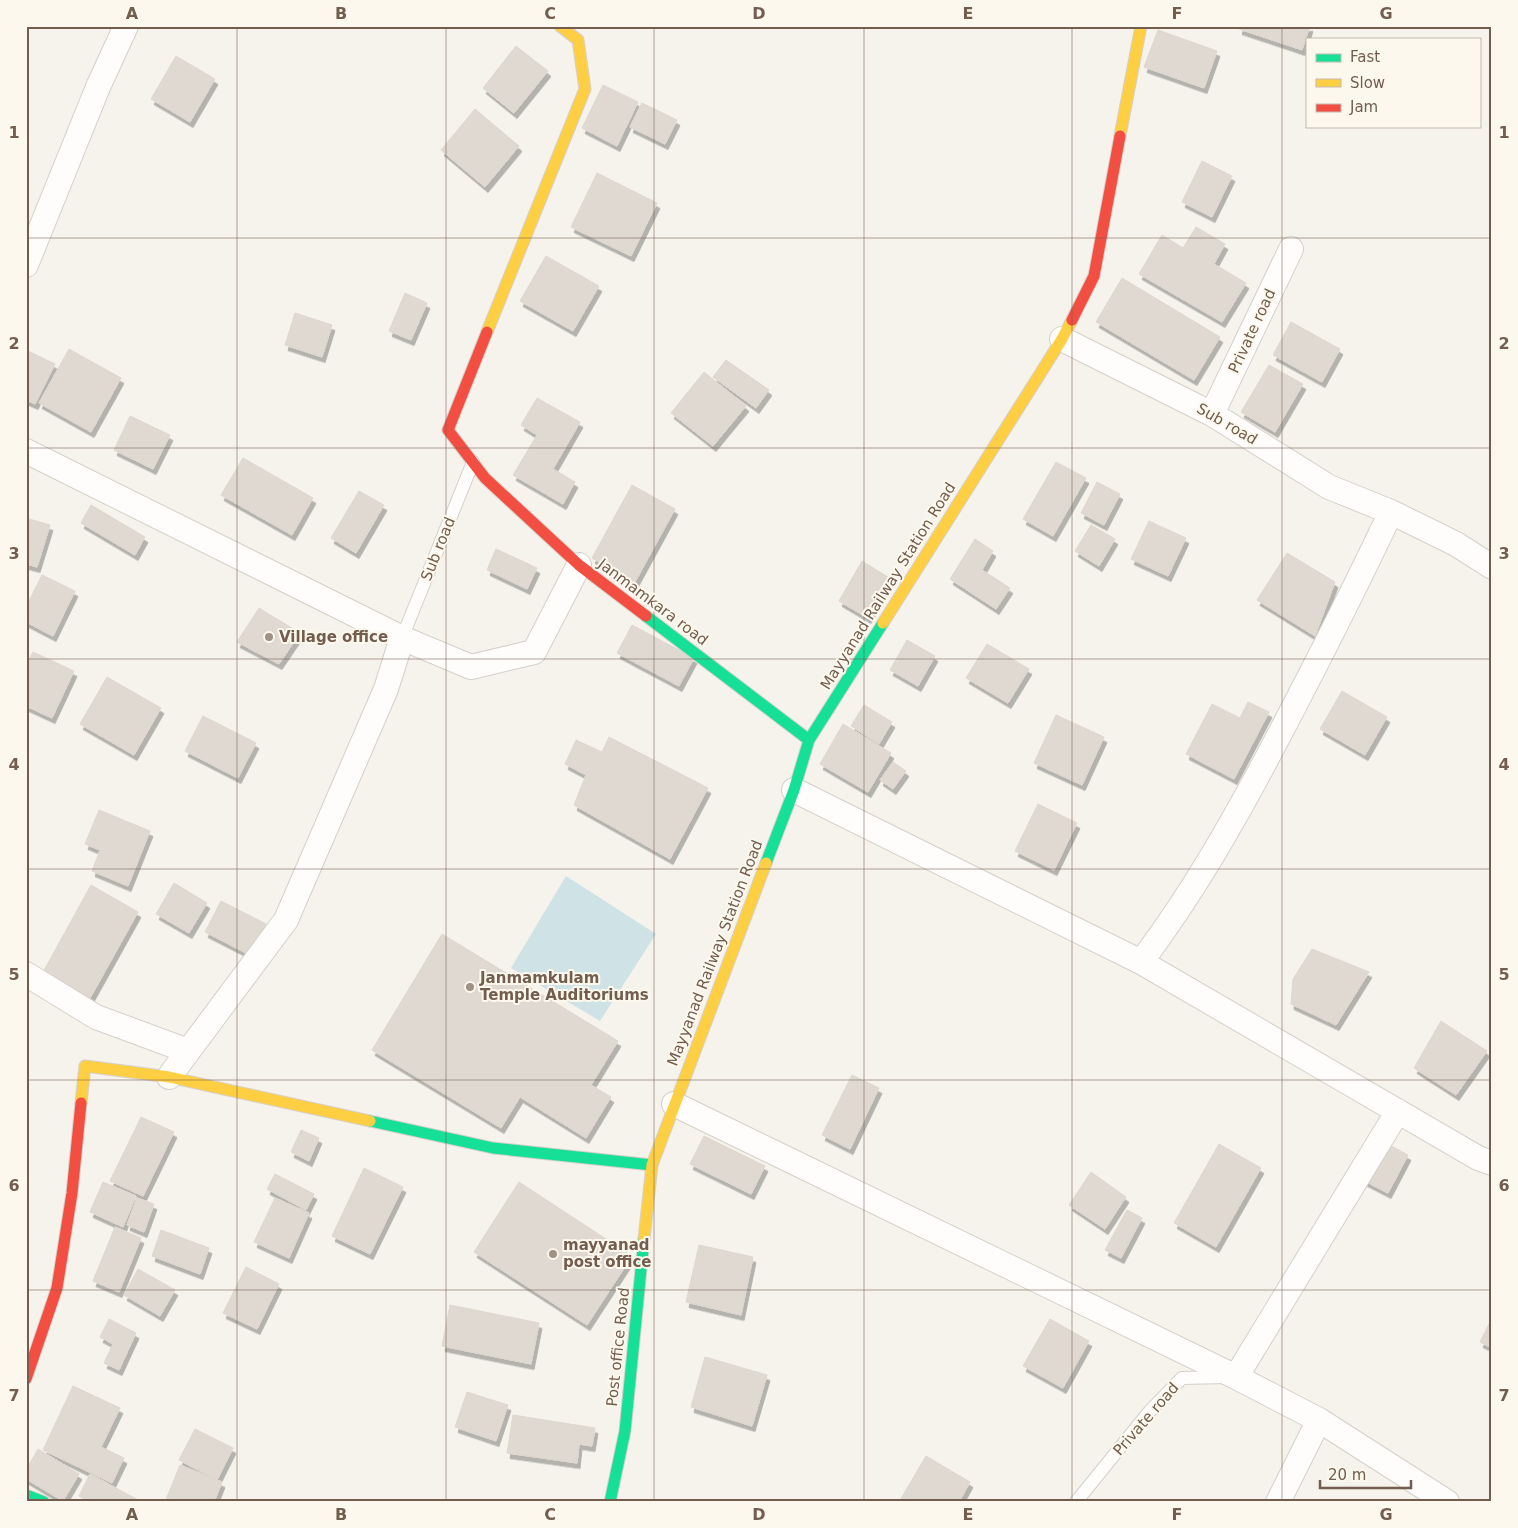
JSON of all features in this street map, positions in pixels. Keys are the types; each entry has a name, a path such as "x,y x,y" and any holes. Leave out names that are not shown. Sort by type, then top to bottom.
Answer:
{"street":[{"path":"26,265 98,88 126,26"},
{"name":"Janmamkara road","path":"560,26 578,40 585,89 448,430 474,460 485,478 579,565 809,740"},
{"name":"Mayyanad Railway Station Road","path":"652,1165 794,790 809,740 1062,339 1094,276 1141,26"},
{"name":"Private road","path":"1212,414 1291,249"},
{"name":"Sub road","path":"1062,339 1212,414 1329,487 1391,512 1456,544 1492,567"},
{"path":"26,451 402,638 471,667 534,652 579,565"},
{"path":"1141,962 1177,915 1229,829 1313,670 1391,512"},
{"path":"168,1077 286,920 386,689 402,638"},
{"path":"794,790 1141,962 1398,1111 1492,1163"},
{"path":"26,974 96,1017 188,1051"},
{"path":"26,1378 57,1288 72,1193 85,1066 168,1077 494,1148 652,1165"},
{"path":"674,1104 1236,1376 1319,1420 1446,1502"},
{"path":"1236,1376 1398,1111"},
{"name":"Post office Road","path":"610,1502 625,1431 652,1165"},
{"path":"1278,1502 1319,1420"},
{"path":"26,1495 44,1502"}],"lane":[{"name":"Sub road","path":"402,638 474,460"},
{"name":"Private road","path":"1076,1502 1149,1412 1182,1378 1236,1376"}],"shaded area":[{"path":"566,876 656,934 600,1021 511,968"}],"building":[{"path":"1240,26 1310,26 1302,50 1239,29"},
{"path":"1158,30 1217,51 1204,88 1144,67"},
{"path":"516,46 548,71 514,113 483,88"},
{"path":"176,56 215,79 190,122 151,99"},
{"path":"603,85 638,102 617,146 582,128"},
{"path":"642,103 677,120 665,144 630,127"},
{"path":"475,109 519,146 485,187 441,150"},
{"path":"1202,161 1232,176 1212,217 1182,202"},
{"path":"597,173 657,203 631,256 571,227"},
{"path":"1196,227 1225,244 1214,264 1246,283 1222,322 1139,274 1162,235 1183,248"},
{"path":"546,256 599,286 573,331 520,301"},
{"path":"1122,278 1220,337 1194,380 1096,322"},
{"path":"405,293 427,303 411,340 389,331"},
{"path":"295,313 332,325 322,357 285,345"},
{"path":"1291,322 1340,349 1322,382 1273,355"},
{"path":"69,349 121,378 91,432 39,403"},
{"path":"26,350 55,364 35,404 26,400"},
{"path":"726,360 769,390 756,408 713,377"},
{"path":"1269,365 1303,384 1275,432 1241,412"},
{"path":"704,372 746,406 713,446 671,413"},
{"path":"537,398 580,422 553,469 575,482 563,504 513,475 537,435 521,425"},
{"path":"130,416 170,435 153,469 114,450"},
{"path":"243,458 313,498 292,535 221,495"},
{"path":"1056,462 1086,478 1053,536 1023,519"},
{"path":"1097,482 1120,494 1104,525 1081,513"},
{"path":"632,485 675,509 635,582 592,558"},
{"path":"359,491 384,505 356,553 331,538"},
{"path":"91,505 145,537 135,555 81,523"},
{"path":"26,518 50,525 37,567 26,564"},
{"path":"1149,521 1186,538 1168,576 1131,559"},
{"path":"1091,525 1115,539 1099,566 1075,551"},
{"path":"975,539 993,551 982,570 1010,588 996,609 950,579"},
{"path":"496,549 537,568 527,589 487,570"},
{"path":"1287,553 1335,582 1315,636 1257,600"},
{"path":"862,561 891,579 868,618 839,601"},
{"path":"42,575 75,591 53,636 26,622 26,607"},
{"name":"Village office","path":"259,608 300,633 279,664 237,642"},
{"path":"632,625 694,658 679,686 617,653"},
{"path":"907,640 935,656 918,686 890,670"},
{"path":"987,644 1029,669 1008,703 966,678"},
{"path":"33,652 74,671 52,718 26,706 26,666"},
{"path":"107,677 161,708 134,755 80,724"},
{"path":"1342,691 1387,717 1365,755 1320,729"},
{"path":"1248,702 1269,712 1234,779 1186,754 1212,704 1240,718"},
{"path":"864,705 892,722 879,744 851,726"},
{"path":"1056,715 1104,737 1082,785 1034,763"},
{"path":"203,716 256,743 238,778 185,751"},
{"path":"843,724 891,753 868,792 820,764"},
{"path":"609,737 708,788 670,859 574,805 586,775 565,764 576,740 602,752"},
{"path":"893,762 906,771 893,789 880,780"},
{"path":"1038,804 1077,823 1054,870 1015,851"},
{"path":"99,810 150,831 128,886 92,871 100,850 85,844"},
{"path":"174,883 207,903 189,933 156,914"},
{"path":"91,885 138,912 89,1000 42,974"},
{"path":"221,901 266,924 250,955 205,932"},
{"name":"Janmamkulam Temple Auditoriums","path":"442,934 618,1041 591,1085 611,1097 586,1138 520,1097 501,1128 372,1050"},
{"path":"1312,949 1369,972 1336,1025 1291,1004 1293,979"},
{"path":"1441,1021 1487,1051 1456,1095 1414,1068"},
{"path":"852,1075 879,1088 850,1149 822,1135"},
{"path":"141,1117 174,1132 143,1196 110,1181"},
{"path":"301,1130 319,1138 309,1161 291,1152"},
{"path":"704,1136 765,1166 751,1194 690,1164"},
{"path":"1373,1136 1408,1155 1388,1193 1353,1175"},
{"path":"1219,1144 1261,1168 1216,1247 1174,1223"},
{"path":"364,1168 403,1187 370,1254 332,1236"},
{"path":"1091,1172 1126,1197 1105,1229 1069,1205"},
{"path":"275,1174 314,1194 306,1210 267,1189"},
{"path":"103,1182 136,1196 123,1227 90,1212"},
{"name":"mayyanad post office","path":"519,1182 632,1256 587,1325 474,1252"},
{"path":"137,1198 154,1204 144,1232 127,1225"},
{"path":"275,1198 309,1213 289,1258 254,1242"},
{"path":"1127,1210 1142,1218 1121,1258 1105,1250"},
{"path":"115,1227 141,1238 119,1292 93,1281"},
{"path":"161,1230 209,1248 200,1274 152,1256"},
{"path":"699,1245 753,1257 741,1315 686,1302"},
{"path":"246,1267 279,1284 257,1329 223,1313"},
{"path":"138,1269 175,1290 160,1316 124,1295"},
{"path":"450,1305 539,1323 531,1364 442,1346"},
{"path":"1492,1318 1492,1348 1480,1342"},
{"path":"109,1319 136,1333 119,1370 104,1363 113,1344 100,1337"},
{"path":"1050,1319 1089,1341 1063,1388 1023,1366"},
{"path":"705,1357 767,1375 752,1426 691,1407"},
{"path":"73,1386 120,1408 101,1447 124,1458 112,1483 43,1450"},
{"path":"467,1392 508,1405 496,1441 455,1427"},
{"path":"513,1415 595,1428 592,1446 579,1444 577,1463 507,1453"},
{"path":"195,1429 233,1448 217,1480 179,1460"},
{"path":"38,1449 79,1474 63,1501 26,1479 26,1470"},
{"path":"926,1456 970,1482 959,1502 899,1502"},
{"path":"180,1465 222,1482 214,1502 165,1502"},
{"path":"90,1474 142,1502 90,1502 79,1496"}],"traffic: fast":[{"path":"646,616 809,740"},
{"path":"766,863 794,790 809,740 883,623"},
{"path":"370,1121 493,1148 652,1165"},
{"path":"610,1502 625,1431 644,1239"},
{"path":"26,1495 44,1502"}],"traffic: slow":[{"path":"487,332 585,89 578,40 560,26"},
{"path":"1120,136 1141,26"},
{"path":"883,623 1062,339 1072,320"},
{"path":"644,1239 652,1165 766,863"},
{"path":"81,1103 85,1066 169,1077 370,1121"}],"traffic: jam":[{"path":"1072,320 1094,276 1120,136"},
{"path":"487,332 448,430 485,478 579,565 646,616"},
{"path":"26,1379 57,1288 72,1193 81,1103"}],"place":[{"name":"Village office","path":"269,637"},
{"name":"Janmamkulam Temple Auditoriums","path":"470,987"},
{"name":"mayyanad post office","path":"553,1254"}]}
